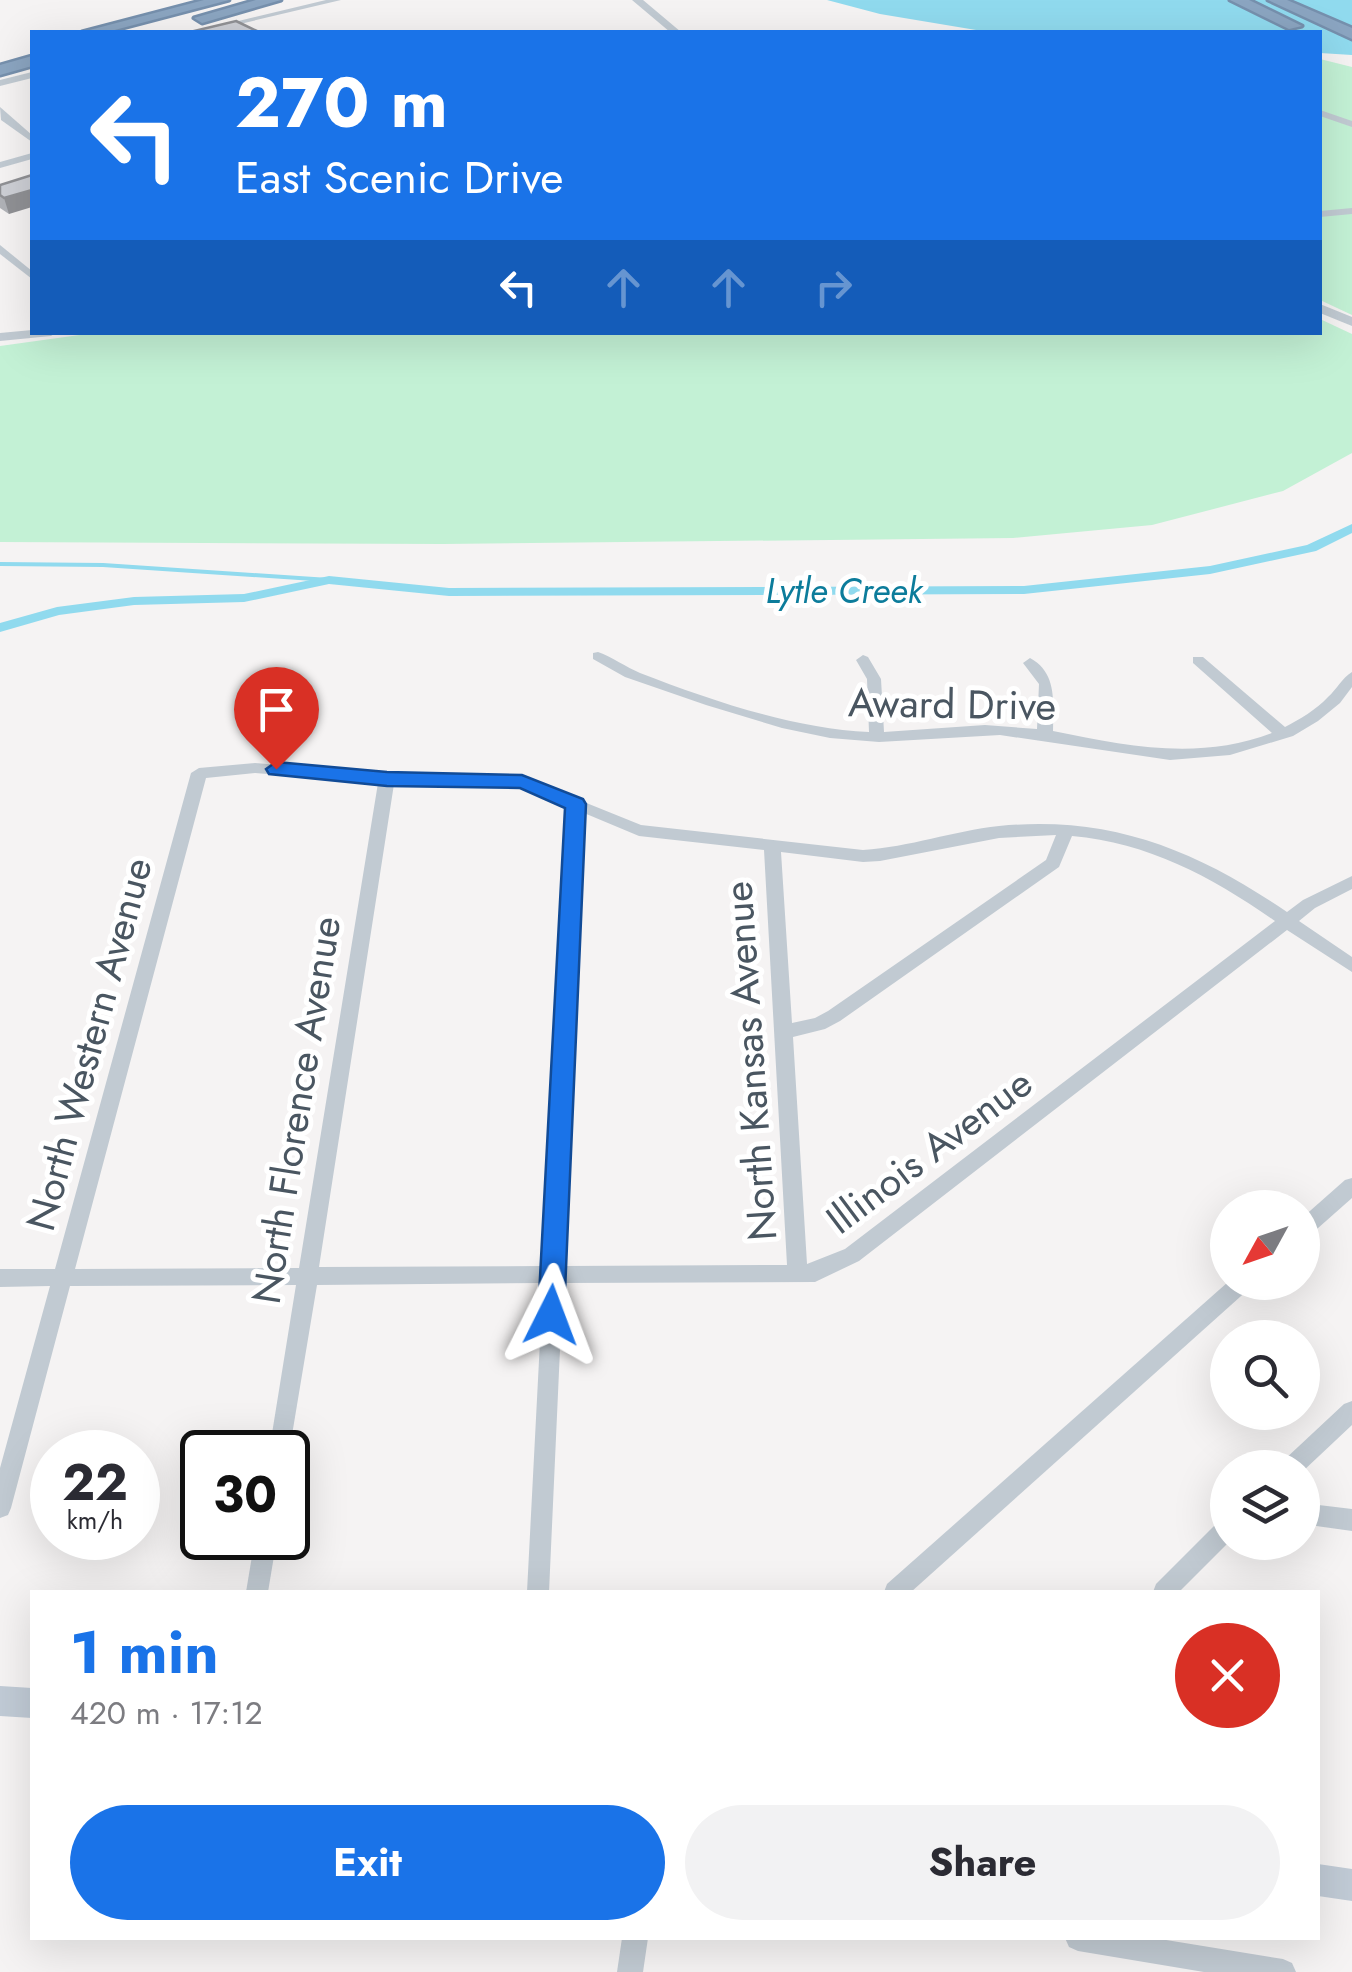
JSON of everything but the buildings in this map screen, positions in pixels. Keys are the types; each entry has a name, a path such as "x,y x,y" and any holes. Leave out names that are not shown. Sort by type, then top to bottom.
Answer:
{"highway":[{"path":"85,30 191,0"},
{"path":"98,30 222,0"},
{"path":"154,30 274,0"},
{"path":"1237,0 1304,30"},
{"path":"1275,0 1352,34"},
{"path":"1322,39 1352,52"},
{"path":"0,70 30,62"}],"main road":[{"path":"0,1701 30,1703"},
{"path":"1320,1880 1352,1885"}],"street":[{"path":"206,30 337,0"},
{"path":"638,0 650,15 673,30"},
{"path":"0,83 30,76"},
{"path":"1322,114 1352,124"},
{"path":"1,115 30,137"},
{"path":"0,166 30,157"},
{"path":"1322,214 1352,211"},
{"path":"0,248 30,274"},
{"path":"1322,309 1352,322"},
{"path":"0,337 30,334"},
{"name":"Award Drive","path":"598,656 618,670 742,712 832,735 877,737 976,730 1046,733 1124,750 1174,754 1226,750 1282,733 1328,710 1352,678"},
{"path":"863,660 874,679 877,737"},
{"path":"1198,660 1282,733"},
{"path":"1030,663 1046,684 1046,733"},
{"name":"North Western Avenue","path":"0,1508 200,773 255,768 387,779"},
{"path":"387,779 522,782 639,830 882,856 996,832 1121,837 1177,854 1212,870 1352,966"},
{"name":"North Florence Avenue","path":"284,1430 387,779"},
{"path":"538,1590 576,804"},
{"path":"782,1032 819,1024 834,1016 1054,863 1066,832"},
{"name":"North Kansas Avenue","path":"772,845 798,1274"},
{"name":"Illinois Avenue","path":"0,1278 815,1273 852,1255 1309,904 1352,882"},
{"path":"1320,1214 1352,1186"},
{"path":"897,1590 1224,1300"},
{"path":"1310,1450 1352,1411"},
{"path":"1320,1516 1352,1520"},
{"path":"1166,1590 1210,1546"},
{"path":"257,1590 262,1560"},
{"path":"630,1972 636,1940"},
{"path":"1090,1940 1283,1972"}],"green space":[{"path":"1322,60 1352,67 1352,315 1322,301"},
{"path":"1322,320 1352,334 1352,453 1283,491 1152,525 1013,538 443,544 0,542 0,346 79,335 1322,335"}],"water":[{"path":"827,0 1352,0 1352,55 1322,53 1322,30 976,30 880,14"}],"waterway":[{"name":"Lytle Creek","path":"0,628 57,611 134,601 244,598 329,580 449,592 1024,590 1210,570 1311,548 1352,528"},
{"name":"Lytle Creek","path":"0,564 103,565 329,580"}],"route":[{"path":"276,769 387,779 522,782 576,804 551,1315"}]}
